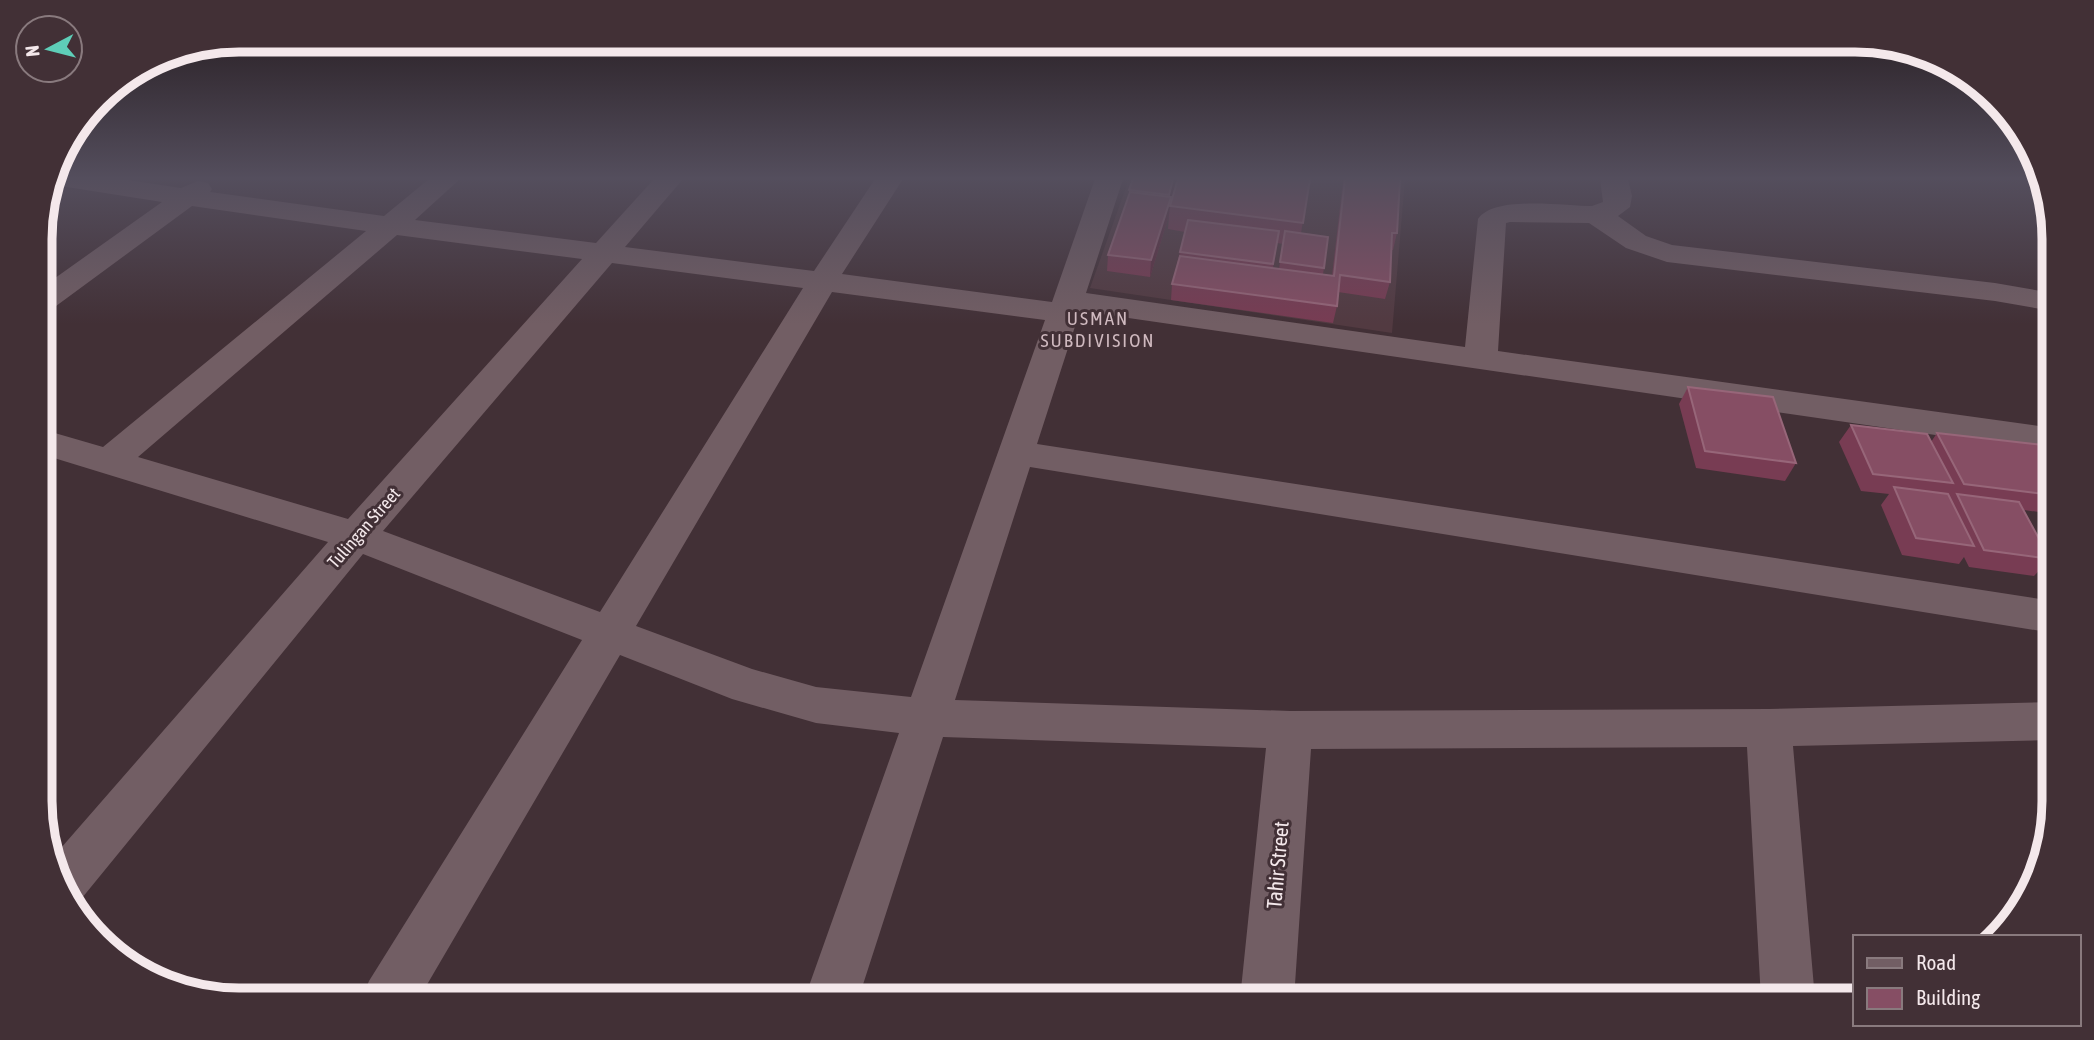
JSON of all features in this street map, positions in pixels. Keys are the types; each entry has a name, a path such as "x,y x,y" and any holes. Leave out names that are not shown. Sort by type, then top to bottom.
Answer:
{"street":[{"path":"53,293 145,228"},
{"path":"388,228 1064,306 1481,359 2042,438"},
{"path":"109,462 391,228"},
{"name":"Tulingan Street","path":"69,875 356,536 627,228"},
{"path":"395,988 608,633 857,228"},
{"path":"835,988 1018,453 1092,228"},
{"path":"1481,359 1491,228"},
{"path":"1615,228 1636,242 1667,253 1995,292 2042,300"},
{"path":"53,445 356,536 747,686 816,705 927,718 1290,730 1769,728 2042,721"},
{"path":"1018,453 2042,615"},
{"path":"1769,728 1786,987"},
{"name":"Tahir Street","path":"1268,987 1290,730"}],"shaded area":[{"path":"1112,228 1401,228 1392,333 1090,288"}],"building":[{"path":"1118,228 1161,228 1151,260 1108,255"},
{"path":"1186,228 1250,228 1279,231 1273,264 1180,252"},
{"path":"1339,228 1397,228 1397,233 1392,233 1390,282 1340,275 1337,306 1172,284 1180,256 1334,276"},
{"path":"1285,231 1328,237 1324,268 1280,262"},
{"path":"1688,387 1773,397 1796,463 1705,451"},
{"path":"1851,425 1927,434 1953,483 1873,474"},
{"path":"1937,433 2042,445 2042,494 1964,484"},
{"path":"1894,487 1948,494 1974,546 1916,538"},
{"path":"1957,494 2019,502 2042,544 2042,558 1984,550"}],"district":[{"name":"USMAN SUBDIVISION","path":"1098,329"}]}
